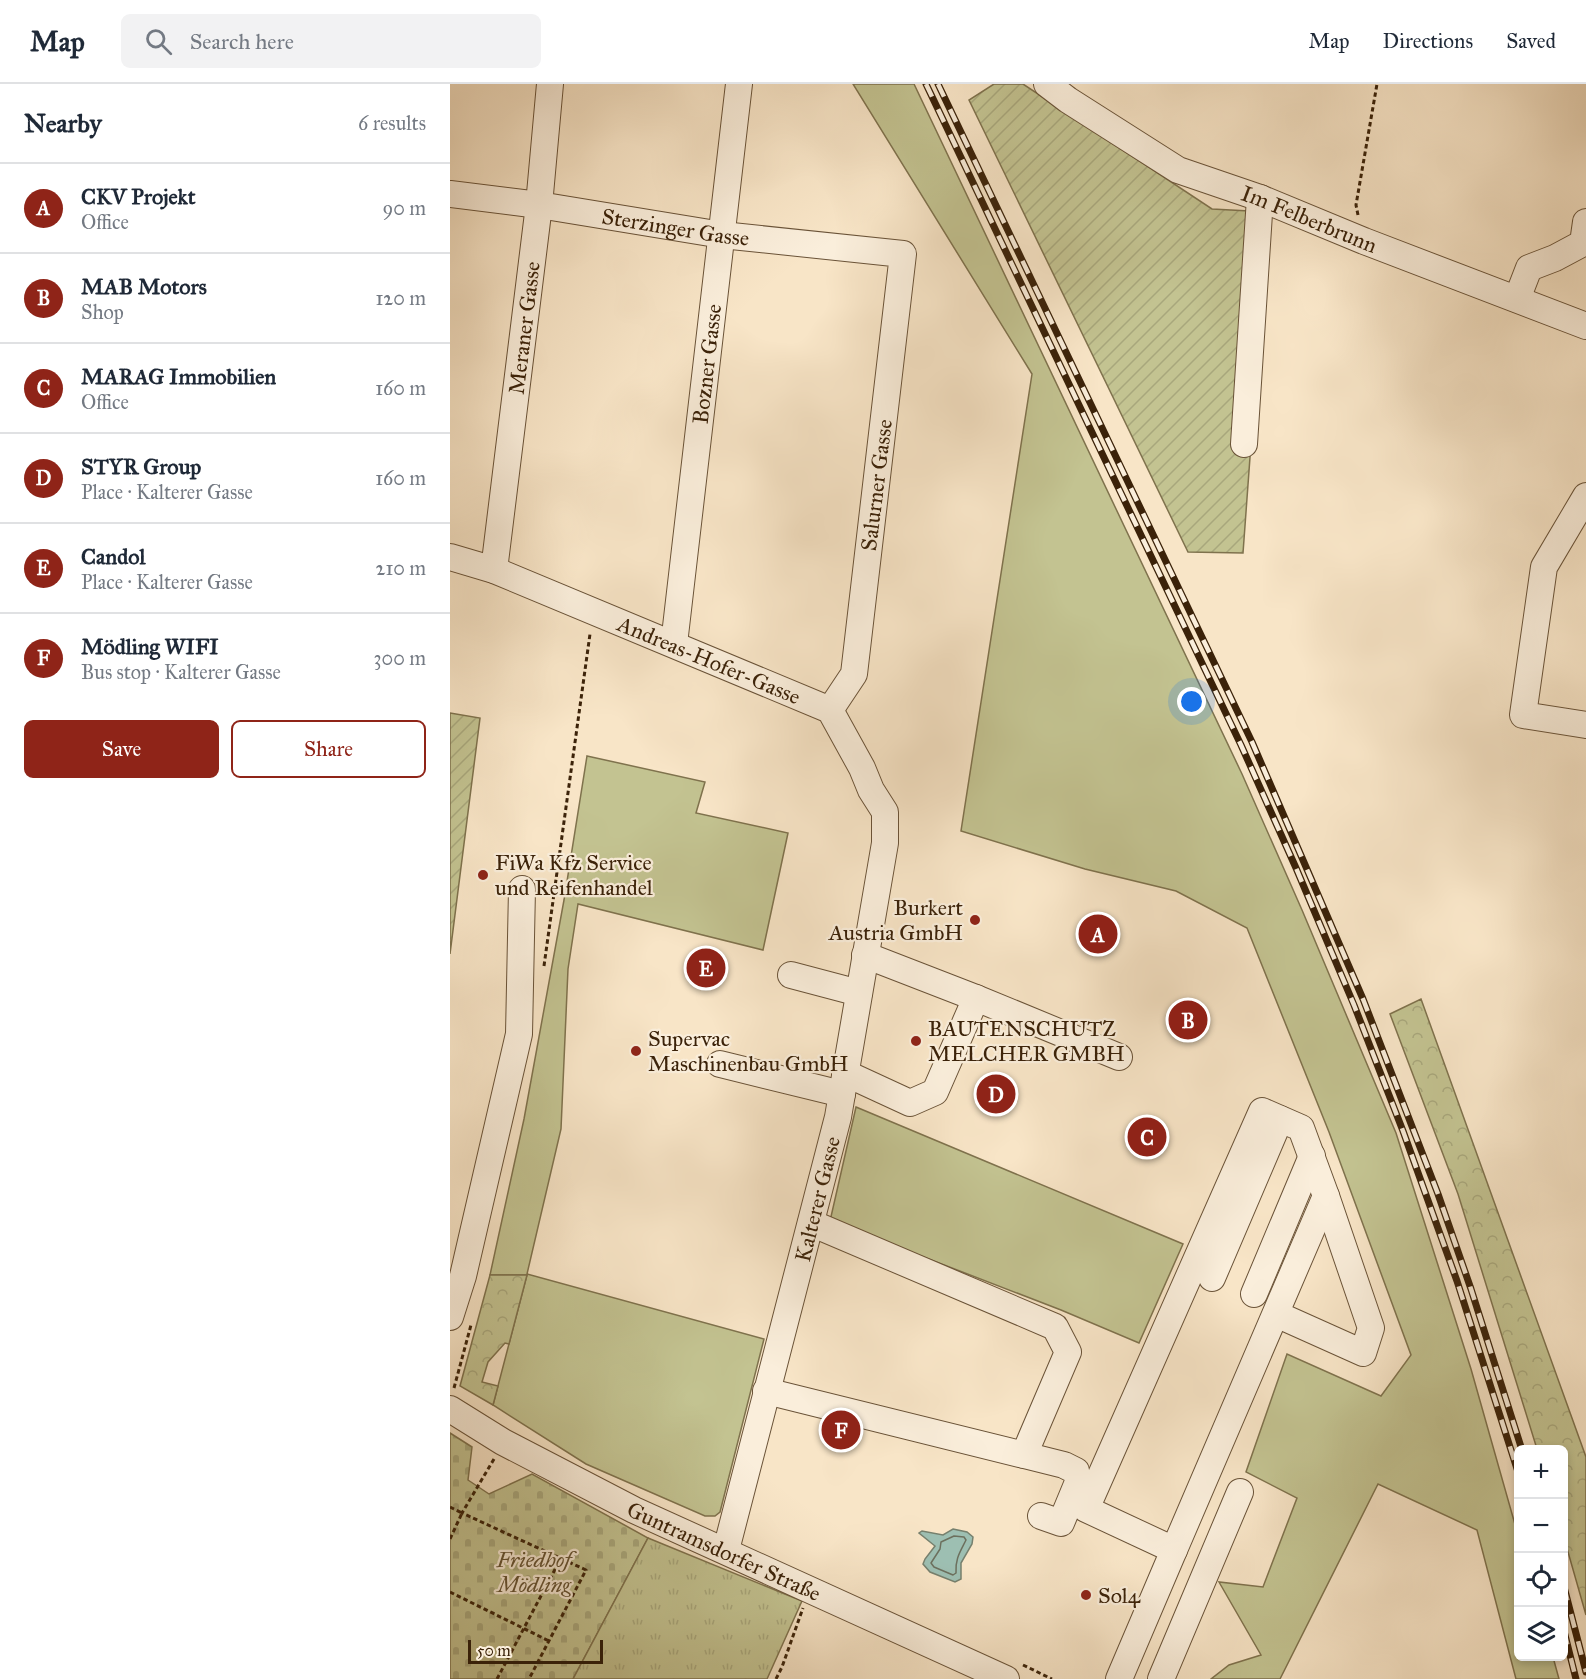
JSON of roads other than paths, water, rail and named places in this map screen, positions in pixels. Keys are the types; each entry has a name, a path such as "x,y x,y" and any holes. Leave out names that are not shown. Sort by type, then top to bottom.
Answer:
{"street":[{"name":"Meraner Gasse","path":"494,570 539,205 550,84"},
{"name":"Bozner Gasse","path":"674,644 739,84"},
{"name":"Im Felberbrunn","path":"1047,84 1068,100 1178,170 1260,198 1364,241 1586,326"},
{"name":"Sterzinger Gasse","path":"450,194 539,205 722,235 903,254"},
{"path":"1244,444 1260,198"},
{"path":"1517,299 1528,268 1555,258 1582,243 1586,222"},
{"name":"Salurner Gasse","path":"830,710 854,674 903,254"},
{"path":"1586,496 1544,567 1522,715 1586,726"},
{"name":"Andreas-Hofer-Gasse","path":"450,557 494,570 830,710 862,768 871,790 885,812 885,843"},
{"name":"Kalterer Gasse","path":"726,1550 766,1391 772,1327 811,1223 838,1117 885,843"},
{"path":"450,1317 502,1148 519,1034 522,889"},
{"path":"865,956 976,998 1119,1057"},
{"path":"791,975 859,993"},
{"path":"720,1064 844,1084 910,1103 935,1092 976,998"},
{"path":"1174,1550 1086,1509 1262,1111 1301,1128 1371,1328 1363,1353 1276,1314"},
{"path":"1212,1278 1280,1119"},
{"path":"1254,1294 1312,1156"},
{"path":"1119,1679 1326,1196"},
{"path":"811,1223 1055,1327 1068,1352 1024,1455"},
{"path":"766,1391 1064,1465 1076,1471 1078,1482 1061,1523 1041,1516"},
{"name":"Guntramsdorfer Straße","path":"450,1409 504,1442 634,1510 1006,1679"},
{"path":"1161,1679 1240,1492"}],"water":[{"path":"953,1529 967,1532 973,1537 972,1544 961,1563 961,1579 955,1582 930,1572 923,1564 935,1546 919,1533 922,1531 943,1535"}],"railway":[{"path":"926,84 1241,745 1296,868 1354,1005 1403,1131 1457,1281 1514,1459"},
{"path":"938,84 1252,742 1363,999 1438,1194 1520,1445"},
{"path":"1568,1602 1586,1672"},
{"path":"1568,1647 1576,1679"}],"place":[{"name":"FiWa Kfz Service und Reifenhandel","path":"483,875"},
{"name":"Burkert Austria GmbH","path":"975,920"},
{"name":"CKV Projekt","path":"1098,934"},
{"name":"Candol","path":"706,968"},
{"name":"MAB Motors","path":"1188,1020"},
{"name":"BAUTENSCHUTZ MELCHER GMBH","path":"916,1041"},
{"name":"Supervac Maschinenbau GmbH","path":"636,1051"},
{"name":"STYR Group","path":"996,1094"},
{"name":"MARAG Immobilien","path":"1147,1137"},
{"name":"Mödling WIFI","path":"841,1430"},
{"name":"Sol4","path":"1086,1595"}],"park label":[{"name":"Friedhof Mödling","path":"534,1572"}]}
